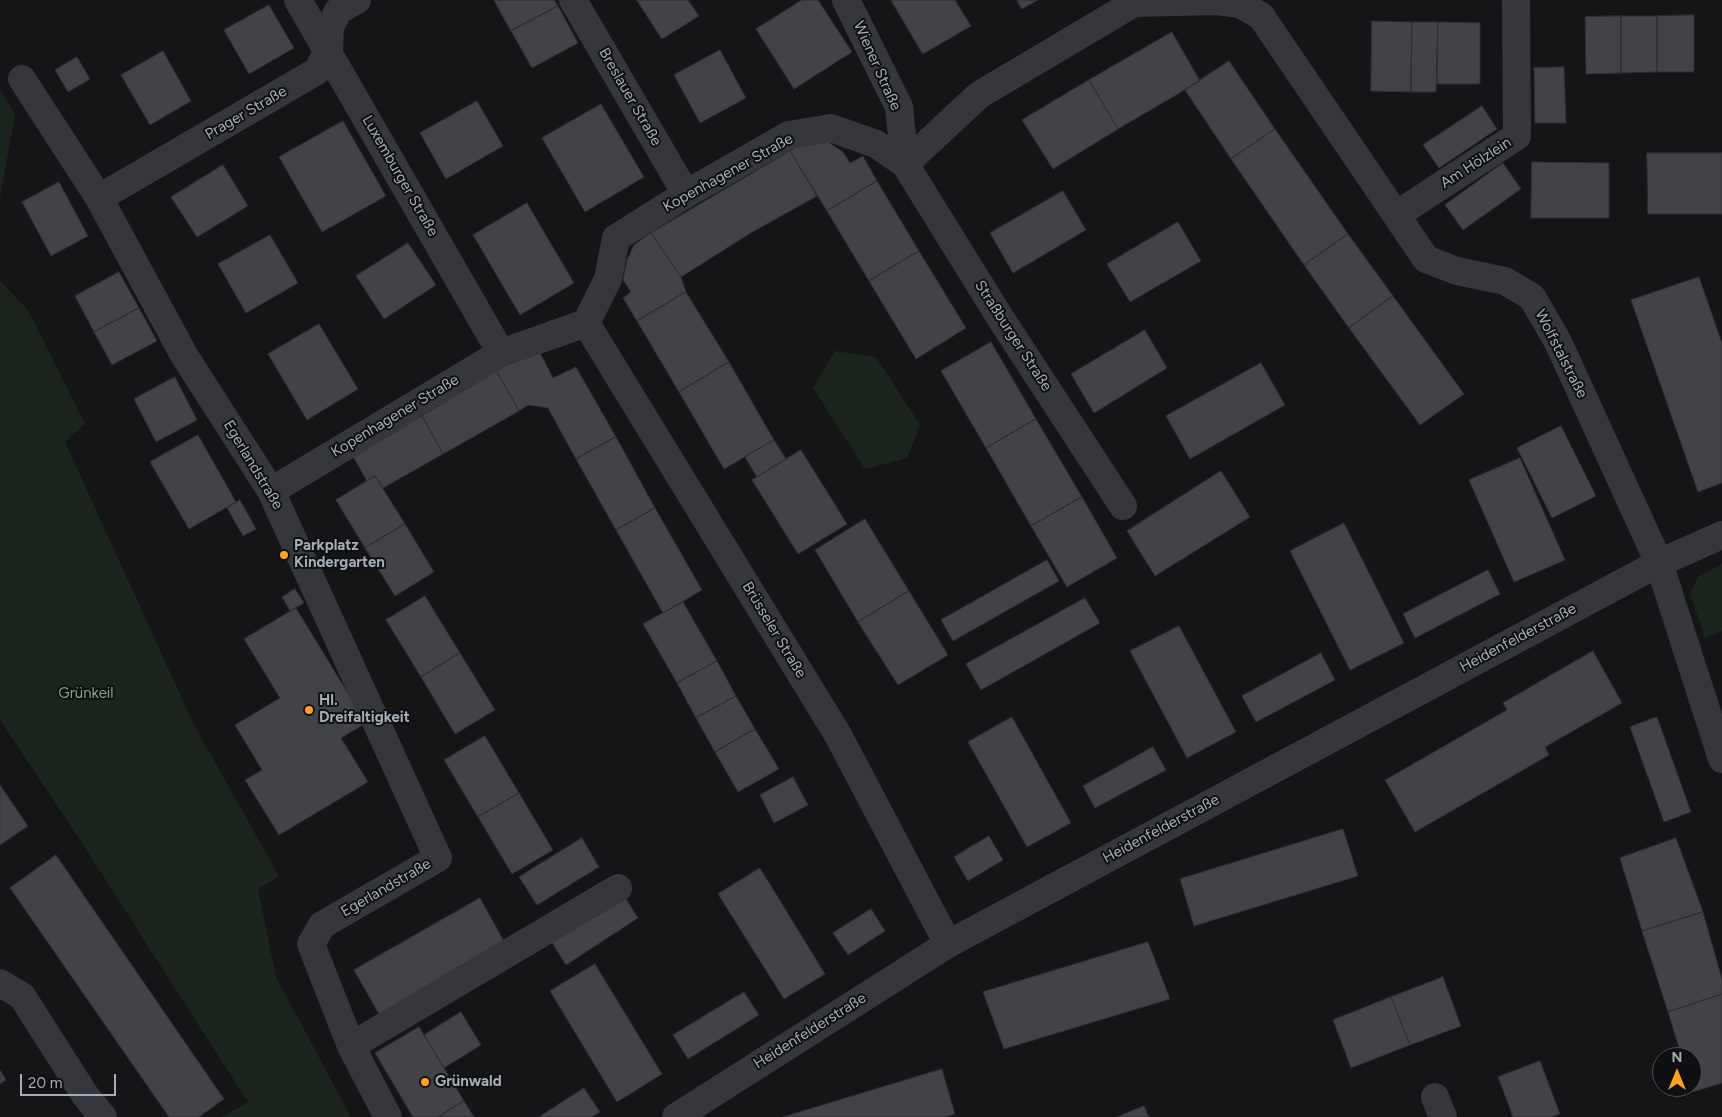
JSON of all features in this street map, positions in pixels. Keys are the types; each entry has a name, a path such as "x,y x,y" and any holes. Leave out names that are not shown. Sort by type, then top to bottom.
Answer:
{"street":[{"name":"Luxemburger Straße","path":"298,0 501,353"},
{"name":"Prager Straße","path":"100,198 317,71 328,50 330,27 338,11 357,0"},
{"name":"Breslauer Straße","path":"573,0 686,194"},
{"name":"Wiener Straße","path":"846,0 899,107 905,164"},
{"name":"Am Hölzlein","path":"1396,215 1518,136 1516,0"},
{"path":"905,164 979,95 1133,2 1216,1 1266,8"},
{"name":"Wolfstalstraße","path":"1266,8 1396,215 1426,259 1456,272 1505,281 1532,297 1558,342 1659,563 1722,758"},
{"name":"Egerlandstraße","path":"22,80 100,198 184,355 271,491 438,858 322,925 310,944 351,1046 388,1117"},
{"name":"Kopenhagener Straße","path":"271,491 501,353 586,323 608,280 616,238 686,194 789,135 832,128 876,144 905,164"},
{"name":"Straßburger Straße","path":"905,164 1006,327 1123,506"},
{"name":"Brüsseler Straße","path":"586,323 838,735 948,944"},
{"path":"1659,563 1722,535"},
{"name":"Heidenfelderstraße","path":"676,1117 948,944 1659,563"},
{"path":"351,1046 618,888"},
{"path":"0,983 22,996 85,1094 103,1117"}],"green space":[{"path":"0,89 15,115 0,198"},
{"name":"Grünkeil","path":"0,281 28,310 85,424 65,442 193,723 279,876 258,889 276,977 351,1117 222,1117 248,1102 82,843 0,720"},
{"path":"835,351 876,357 920,425 907,458 865,469 813,388"},
{"path":"1722,564 1722,631 1705,638 1690,594 1698,577"}],"building":[{"path":"494,0 554,0 558,6 511,31"},
{"path":"637,0 688,0 699,16 662,39"},
{"path":"802,0 818,0 852,52 794,89 756,29"},
{"path":"891,0 955,0 971,26 923,54"},
{"path":"1017,0 1038,0 1022,9"},
{"path":"269,5 294,48 249,74 224,30"},
{"path":"558,6 578,43 532,68 511,31"},
{"path":"1694,15 1694,72 1657,72 1657,16"},
{"path":"1621,16 1621,73 1586,74 1585,17"},
{"path":"1621,16 1657,16 1657,72 1621,73"},
{"path":"1372,21 1412,22 1411,92 1371,91"},
{"path":"1412,22 1438,22 1436,92 1411,92"},
{"path":"1438,22 1480,23 1480,84 1437,84"},
{"path":"1172,32 1200,81 1118,129 1089,80"},
{"path":"720,50 746,98 700,123 674,75"},
{"path":"163,51 191,101 150,125 121,75"},
{"path":"77,57 90,79 68,92 55,70"},
{"path":"1229,61 1275,129 1231,159 1185,90"},
{"path":"1564,67 1566,123 1535,123 1534,68"},
{"path":"1089,80 1118,129 1053,169 1022,120"},
{"path":"477,101 503,146 446,179 420,133"},
{"path":"601,104 644,177 585,212 542,138"},
{"path":"1482,106 1497,129 1439,168 1423,145"},
{"path":"343,121 386,196 322,232 279,157"},
{"path":"1275,129 1348,234 1304,265 1231,159"},
{"path":"827,141 843,152 850,163 863,156 877,181 827,211 790,151 800,144"},
{"path":"790,151 817,196 749,234 681,277 651,233"},
{"path":"1647,153 1722,153 1722,214 1648,214"},
{"path":"1532,162 1609,163 1609,218 1531,218"},
{"path":"1503,163 1521,189 1463,230 1445,205"},
{"path":"223,165 248,206 197,237 171,197"},
{"path":"877,181 919,251 869,281 827,211"},
{"path":"59,182 88,236 51,256 22,202"},
{"path":"1063,191 1086,230 1013,273 990,233"},
{"path":"527,203 574,283 520,315 473,235"},
{"path":"1178,222 1201,261 1130,302 1107,264"},
{"path":"651,233 681,277 686,292 637,321 623,298 631,292 623,280 627,260 634,245"},
{"path":"1348,234 1393,296 1349,328 1304,265"},
{"path":"270,235 298,283 246,313 218,264"},
{"path":"408,243 436,285 384,319 356,276"},
{"path":"919,251 966,328 916,359 869,281"},
{"path":"119,272 139,308 94,332 75,296"},
{"path":"1699,277 1722,343 1722,483 1698,492 1631,300"},
{"path":"686,292 729,362 679,392 637,321"},
{"path":"1393,296 1464,394 1420,425 1349,328"},
{"path":"139,308 157,341 112,365 94,332"},
{"path":"319,324 358,389 307,420 268,354"},
{"path":"1145,330 1167,368 1094,413 1071,374"},
{"path":"991,342 1036,419 986,448 941,371"},
{"path":"537,347 553,378 576,367 616,437 576,459 548,408 528,405 519,411 496,370"},
{"path":"729,362 774,440 724,469 679,392"},
{"path":"1261,363 1285,405 1190,459 1166,416"},
{"path":"496,370 519,411 443,454 421,414"},
{"path":"175,377 197,420 156,442 134,399"},
{"path":"421,414 443,454 383,488 375,476 367,481 351,453"},
{"path":"1036,419 1082,497 1031,526 986,448"},
{"path":"1561,426 1596,496 1552,518 1517,448"},
{"path":"198,435 236,502 189,529 150,462"},
{"path":"616,437 655,508 616,530 576,459"},
{"path":"774,440 786,459 757,477 745,457"},
{"path":"801,450 847,524 798,554 752,480"},
{"path":"1520,458 1565,560 1514,582 1469,480"},
{"path":"1221,471 1250,517 1155,576 1127,531"},
{"path":"375,476 405,524 365,548 336,500"},
{"path":"1082,497 1117,558 1067,587 1031,526"},
{"path":"240,500 256,529 243,536 227,508"},
{"path":"655,508 702,590 663,613 616,530"},
{"path":"865,519 909,591 858,622 815,550"},
{"path":"1344,523 1404,643 1350,670 1290,551"},
{"path":"405,524 434,572 395,596 365,548"},
{"path":"1047,560 1059,581 953,641 941,620"},
{"path":"1488,570 1500,594 1415,638 1403,614"},
{"path":"295,589 304,603 290,611 282,597"},
{"path":"909,591 948,655 898,685 858,622"},
{"path":"425,596 460,653 421,677 386,620"},
{"path":"1085,598 1100,623 981,690 966,664"},
{"path":"683,602 717,661 677,683 643,624"},
{"name":"Hl. Dreifaltigkeit","path":"296,608 366,723 341,738 368,782 279,835 245,780 262,770 235,725 280,698 244,639"},
{"path":"1179,626 1236,732 1187,758 1130,651"},
{"path":"1593,651 1622,703 1545,747 1549,755 1415,832 1385,780 1507,710 1503,703"},
{"path":"460,653 495,710 455,734 421,677"},
{"path":"1321,653 1335,680 1256,722 1242,696"},
{"path":"717,661 736,696 696,718 677,683"},
{"path":"736,696 755,729 715,752 696,718"},
{"path":"1012,717 1071,823 1027,847 968,742"},
{"path":"1657,717 1691,812 1664,822 1630,727"},
{"path":"755,729 779,769 738,792 715,752"},
{"path":"485,736 519,793 478,817 444,760"},
{"path":"1153,747 1166,770 1095,808 1083,786"},
{"path":"793,777 808,805 774,823 760,795"},
{"path":"0,785 28,826 0,845"},
{"path":"519,793 553,850 512,874 478,817"},
{"path":"1343,829 1358,876 1194,926 1180,879"},
{"path":"989,836 1003,860 968,881 954,857"},
{"path":"582,838 599,867 537,905 519,877"},
{"path":"1676,838 1703,912 1642,931 1620,858"},
{"path":"56,855 224,1099 199,1117 169,1117 10,888"},
{"path":"760,868 825,974 784,999 718,894"},
{"path":"621,891 638,918 566,965 549,938"},
{"path":"480,898 505,943 379,1014 354,970"},
{"path":"871,909 885,931 848,955 833,933"},
{"path":"1703,912 1722,979 1722,994 1668,1012 1642,931"},
{"path":"1148,942 1170,999 1004,1049 983,992"},
{"path":"595,964 662,1074 617,1102 550,991"},
{"path":"1443,977 1461,1026 1410,1045 1391,997"},
{"path":"744,992 759,1015 688,1059 673,1035"},
{"path":"1722,994 1722,1083 1702,1089 1702,1047 1679,1047 1668,1012"},
{"path":"1391,997 1410,1045 1351,1068 1333,1020"},
{"path":"461,1012 481,1045 444,1068 424,1035"},
{"path":"419,1027 464,1101 438,1117 413,1117 375,1053"},
{"path":"1540,1061 1560,1114 1552,1117 1513,1117 1498,1077"},
{"path":"942,1069 955,1114 946,1117 783,1117"},
{"path":"0,1070 6,1080 0,1084"},
{"path":"584,1088 600,1112 592,1117 539,1117"},
{"path":"464,1101 474,1117 438,1117"},
{"path":"1144,1106 1149,1117 1117,1117"}],"place":[{"name":"Parkplatz Kindergarten","path":"284,555"},
{"name":"Hl. Dreifaltigkeit","path":"309,710"},
{"name":"Grünwald","path":"425,1082"}]}
